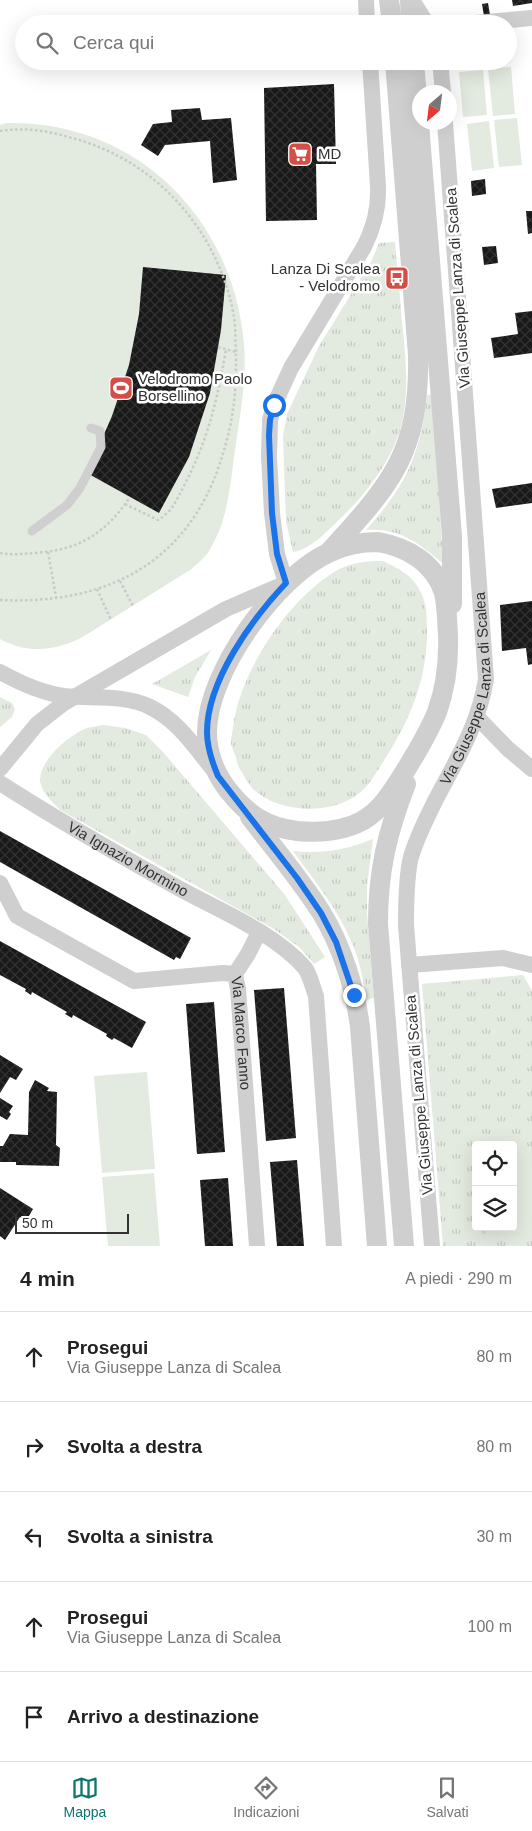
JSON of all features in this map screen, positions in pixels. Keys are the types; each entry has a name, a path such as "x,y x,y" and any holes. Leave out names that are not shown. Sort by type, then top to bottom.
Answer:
{"street":[{"path":"366,0 367,15"},
{"path":"389,0 391,15"},
{"path":"411,0 412,15"},
{"path":"411,0 421,15"},
{"path":"517,19 532,18"},
{"path":"286,583 277,554 272,513 269,456 270,420 274,405 291,368 364,247 374,226 378,197 371,70"},
{"path":"329,553 373,503 399,464 409,441 418,393 418,355 395,70"},
{"name":"Via Giuseppe Lanza di Scalea","path":"415,70 452,536 452,590 448,650"},
{"path":"441,70 442,85"},
{"name":"Via Giuseppe Lanza di Scalea","path":"432,1246 409,965 406,900 410,860 428,815 469,738 483,698 486,679 446,130"},
{"path":"376,143 401,141"},
{"path":"218,776 211,760 207,732 212,701 219,681 236,648 264,607 286,583 329,553 358,543 378,542 403,548 425,564 440,582 444,593 448,650 442,696 422,745 385,801 372,814 350,826 324,831 305,832 270,825 242,808"},
{"path":"37,724 64,702 226,609 286,583"},
{"path":"4,674 27,686 47,693 140,702 152,708 180,729 297,878 321,913 336,942 346,969 354,995 360,1027 377,1246"},
{"path":"0,770 42,716 42,709 28,690 4,674"},
{"path":"477,716 508,749 532,768"},
{"name":"Via Giuseppe Lanza di Scalea","path":"404,1246 379,948 378,891 380,872 390,827 422,745"},
{"name":"Via Ignazio Mormino","path":"0,783 47,813 259,932"},
{"name":"Via Marco Fanno","path":"0,882 17,916 134,981 223,973 235,974 238,989 257,1246"},
{"path":"235,974 259,932 289,952 306,970 316,996 334,1246"},
{"path":"409,965 503,958 532,964"}],"lane":[{"path":"32,531 66,505 80,488 101,447 100,432 91,428"}],"path":[{"path":"0,131 31,129 82,140 108,150 138,167 161,184 199,228 215,259 227,288 234,318 236,352 233,410 227,443 215,480 202,506 179,539 160,557 140,570 120,580 97,588 56,597 30,600 0,600"},
{"path":"218,346 236,352"},
{"path":"125,504 158,520 170,512 196,462 207,434 218,396 226,349"},
{"path":"0,553 48,552 83,543 94,536 130,497"},
{"path":"48,552 56,597"},
{"path":"120,580 133,606"},
{"path":"97,588 111,620"}],"green space":[{"path":"483,70 487,115 463,117 459,72"},
{"path":"488,70 511,70 515,114 493,116"},
{"path":"517,118 522,165 499,167 494,120"},
{"path":"489,121 494,168 472,171 467,124"},
{"name":"Velodromo Paolo Borsellino","path":"6,123 53,126 96,138 135,158 169,185 198,217 220,255 236,298 245,357 242,397 227,504 220,530 207,554 190,570 81,638 60,646 40,649 21,647 0,639 0,125"},
{"path":"395,242 406,381 404,410 397,439 381,470 350,509 313,543 293,552 286,522 283,436 287,414 319,346 371,262 379,243"},
{"path":"427,395 433,395 442,563 416,543 398,534 389,531 366,530 391,499 409,468 420,435"},
{"path":"383,561 411,578 424,599 426,613 427,632 424,667 415,700 401,732 368,784 361,792 346,801 333,806 305,809 291,807 265,798 252,788 240,769 231,743 237,707 245,684 269,639 300,600 336,571 353,564"},
{"path":"211,650 195,677 188,697 152,684"},
{"path":"0,697 12,703 15,709 12,717 0,727"},
{"path":"103,725 125,728 146,735 163,752 285,895 325,957 314,964 300,948 274,929 60,810 42,789 40,777 43,768 55,751 72,736 87,728"},
{"path":"373,839 367,886 367,913 374,998 367,1000 357,957 346,930 325,895 293,851 314,852 334,850"},
{"path":"523,975 532,991 532,1246 443,1246 422,984"},
{"path":"147,1072 155,1169 102,1173 94,1076"},
{"path":"532,1153 532,1233 486,1235 486,1231 517,1231 517,1155"},
{"path":"154,1173 160,1246 108,1246 102,1177"}],"building":[{"path":"512,0 532,0 532,3 513,6"},
{"path":"488,3 490,15 484,15 482,4"},
{"name":"MD","path":"334,84 336,164 316,164 317,220 266,221 264,88"},
{"path":"200,108 202,120 231,118 237,180 213,183 210,141 165,145 158,156 141,145 153,124 172,122 171,110"},
{"path":"485,179 486,194 472,196 471,181"},
{"path":"526,211 532,211 532,233 528,234"},
{"path":"496,246 498,263 484,265 482,247"},
{"path":"143,267 226,275 221,330 210,393 189,457 159,513 87,473 112,416 129,365 139,314"},
{"path":"532,311 532,353 494,358 491,338 518,334 515,313"},
{"path":"532,483 532,503 496,508 492,489"},
{"path":"532,601 532,664 528,665 526,648 502,651 500,605"},
{"path":"0,831 191,938 180,959 176,957 174,960 0,862"},
{"path":"0,941 146,1022 132,1048 114,1038 112,1040 106,1036 107,1034 73,1015 72,1018 65,1014 67,1012 32,992 31,995 25,991 26,989 0,975"},
{"path":"284,988 296,1138 266,1141 254,990"},
{"path":"214,1002 225,1152 197,1154 186,1004"},
{"path":"0,1055 23,1069 16,1080 10,1077 0,1093"},
{"path":"35,1080 49,1088 47,1091 57,1092 56,1145 60,1148 59,1166 16,1165 16,1162 0,1162 0,1146 3,1146 10,1134 28,1135 29,1092"},
{"path":"0,1098 13,1106 7,1120 0,1116"},
{"path":"297,1160 304,1246 277,1246 270,1162"},
{"path":"228,1178 233,1246 205,1246 200,1180"},
{"path":"0,1188 33,1209 26,1221 20,1217 5,1240 0,1236"}],"place":[{"name":"MD","path":"300,154"},
{"name":"Lanza Di Scalea - Velodromo","path":"397,278"},
{"name":"Velodromo Paolo Borsellino","path":"121,388"}],"route":[{"path":"274,405 269,435 272,513 277,554 286,583 254,620 236,648 219,681 208,719 208,746 211,760 226,788 297,878 321,913 336,942 354,995"}]}
